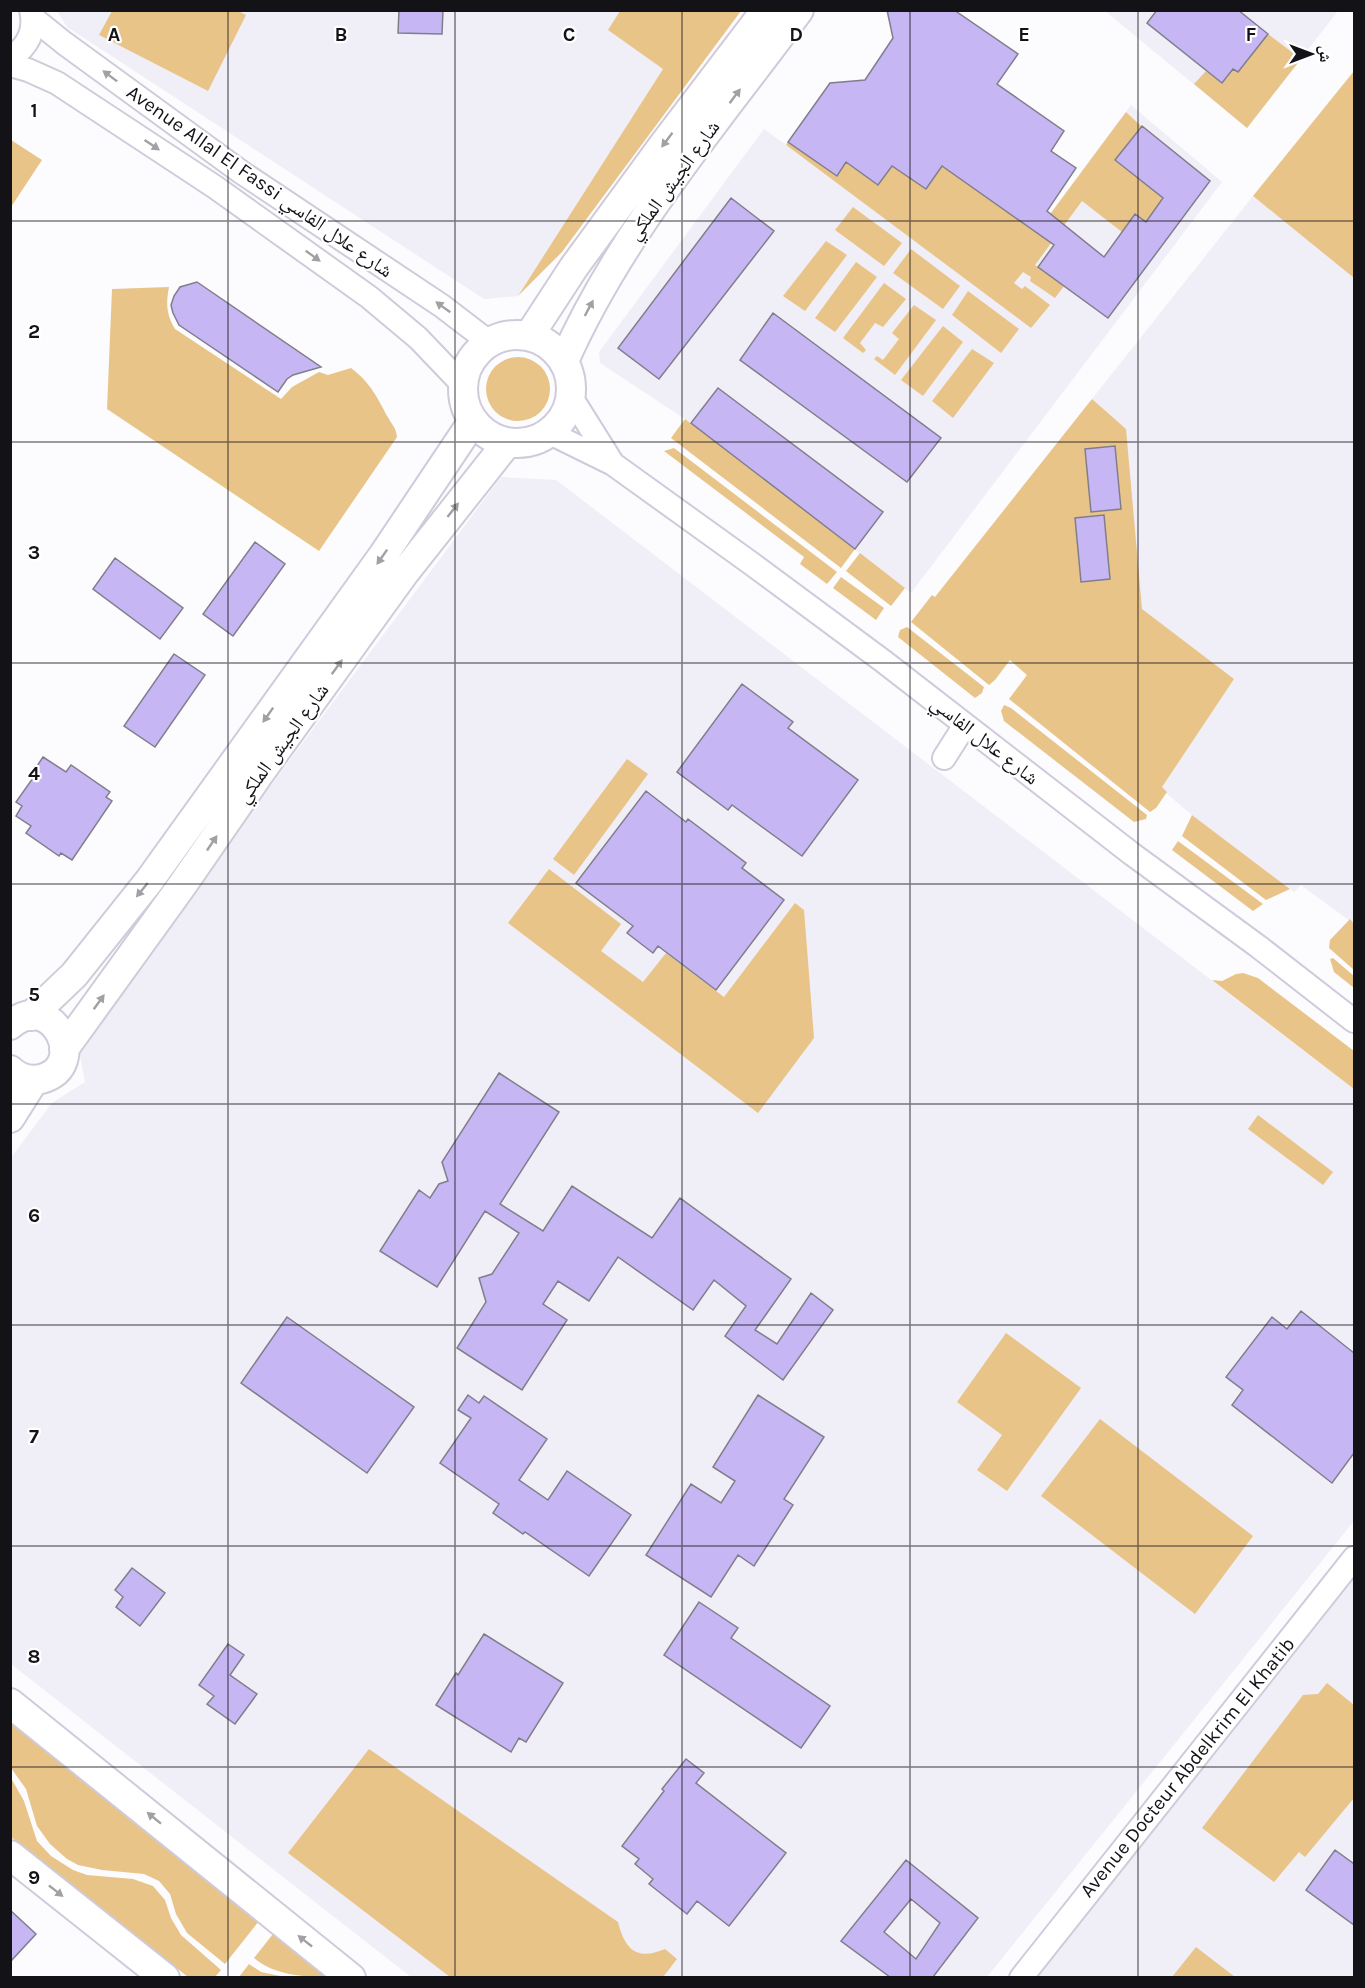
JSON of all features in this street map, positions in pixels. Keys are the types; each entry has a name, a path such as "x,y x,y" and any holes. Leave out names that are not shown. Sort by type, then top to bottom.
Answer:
{"main road":[{"name":"شارع الجيش الملكي","path":"529,336 574,267 643,172 766,10"},
{"name":"شارع الجيش الملكي","path":"564,361 601,285 629,241 799,10"},
{"path":"508,335 529,336 549,345 564,361 572,384 571,397 560,423 550,433 537,440 507,443 482,431 473,421 465,404 463,385 467,368 476,353 489,342 508,335"},
{"name":"شارع الجيش الملكي","path":"21,1020 74,975 149,881 384,554 473,421"},
{"name":"شارع الجيش الملكي","path":"22,1075 45,1078 61,1063 64,1049 259,774 405,572 507,443"},
{"path":"21,1020 42,1017 52,1022 60,1031 64,1049"},
{"path":"10,1118 22,1075"},
{"path":"10,1703 351,1977"},
{"path":"10,1855 165,1977"}],"street":[{"path":"10,58 20,52 28,42 33,31 32,14"},
{"name":"Avenue Allal El Fassi شارع علال الفاسي","path":"32,14 64,43 241,172 442,306 489,342"},
{"name":"Avenue Allal El Fassi شارع علال الفاسي","path":"10,66 28,70 57,83 276,229 369,297 418,338 463,385"},
{"name":"شارع علال الفاسي","path":"571,397 613,464"},
{"name":"شارع علال الفاسي","path":"550,433 613,464 826,618 1132,854 1259,947 1354,1021"},
{"path":"944,758 965,725"},
{"name":"Avenue Docteur Abdelkrim El Khatib","path":"1021,1977 1354,1558"}],"shaded area":[{"path":"236,10 246,15 208,91 99,35 112,11"},
{"path":"57,11 700,11 518,296 484,299 67,27"},
{"path":"620,11 741,11 562,252 518,296 663,69 608,30"},
{"path":"1105,11 1338,11 1247,128"},
{"path":"1268,34 1301,59 1247,128 1194,84 1206,71 1222,83 1233,69 1238,72"},
{"path":"1354,71 1354,278 1253,196"},
{"path":"1131,105 1222,182 911,593 685,419 600,363 599,352 764,129 989,295"},
{"path":"1126,112 1141,126 1115,160 1163,198 1146,222 1135,214 1122,232 1082,201 1035,265 1064,286 1055,298 1030,281 1031,277 1023,272 1014,283 1022,289 1025,286 1050,305 1031,328 786,145 788,142 836,175 846,162 878,185 892,166 926,189 942,166 1037,232"},
{"path":"11,140 42,160 11,207"},
{"path":"1253,196 1354,278 1354,924 1301,885 1294,892 1192,815 935,597"},
{"path":"853,207 902,243 884,266 835,230"},
{"path":"826,241 847,255 805,311 783,296"},
{"path":"911,249 960,286 943,309 893,273"},
{"path":"856,262 877,277 835,332 815,318"},
{"path":"884,283 906,299 883,327 875,323 860,343 866,350 863,353 843,338"},
{"path":"169,287 168,308 175,329 281,399 292,387 319,372 328,375 351,368 369,386 394,427 397,437 319,551 107,409 112,289"},
{"path":"968,291 1019,329 1001,353 952,315"},
{"path":"914,305 936,320 895,375 874,359 877,356 883,360 899,339 892,333"},
{"path":"943,326 963,342 923,396 901,380"},
{"path":"972,349 994,363 953,418 932,401"},
{"path":"518,357 536,363 544,371 550,389 544,407 536,415 518,421 500,415 492,407 486,389 492,371 500,363"},
{"path":"1092,399 1126,429 1142,609 1234,679 1162,787 1167,792 1156,808 1150,812 1009,699 1027,675 1010,660 989,685 911,622 932,595 935,597"},
{"path":"685,419 855,549 841,568 671,438"},
{"path":"674,448 837,572 827,584 800,564 804,557 664,451"},
{"path":"501,477 556,480 1354,1089 1354,1521 987,1977 411,1977 11,1664 10,1159 52,1103 85,1082 78,1044"},
{"path":"860,553 905,588 891,606 846,571"},
{"path":"841,577 884,608 876,620 833,588"},
{"path":"907,627 984,687 982,693 975,698 898,637 900,630"},
{"path":"1004,705 1011,708 1147,815 1146,819 1134,822 1004,721 1001,711"},
{"path":"627,759 648,774 574,875 553,859"},
{"path":"1192,815 1290,889 1266,900 1182,836"},
{"path":"1178,841 1263,904 1253,911 1172,850"},
{"path":"549,869 621,924 601,951 643,982 666,953 724,997 795,903 804,910 814,1038 758,1113 508,923"},
{"path":"1350,919 1354,924 1354,970 1329,948 1330,940"},
{"path":"1333,958 1354,976 1354,988 1334,972 1330,959"},
{"path":"1243,973 1258,978 1354,1051 1354,1089 1212,980 1222,981"},
{"path":"1258,1115 1333,1172 1323,1185 1248,1129"},
{"path":"1006,1333 1081,1388 1007,1491 977,1470 1002,1435 957,1402"},
{"path":"1100,1419 1253,1536 1195,1614 1041,1496"},
{"path":"1354,1568 1354,1977 1024,1977"},
{"path":"1327,1683 1354,1705 1354,1798 1305,1857 1299,1852 1274,1882 1202,1828 1303,1695 1318,1694"},
{"path":"10,1721 259,1921 225,1964 187,1933 176,1914 170,1894 159,1881 144,1874 78,1865 67,1859 50,1844 37,1826 26,1789 11,1768"},
{"path":"369,1749 618,1922 624,1940 634,1950 647,1954 665,1949 677,1959 663,1977 450,1977 288,1853"},
{"path":"11,1778 24,1801 37,1841 51,1856 73,1870 87,1875 133,1879 153,1886 165,1900 171,1918 181,1935 221,1970 215,1977 188,1977 11,1837"},
{"path":"273,1934 329,1977 280,1971 254,1958"},
{"path":"1196,1947 1235,1977 1172,1977"},
{"path":"249,1964 261,1972 285,1977 239,1977"}],"building":[{"path":"399,10 443,10 442,34 398,33"},
{"path":"887,10 954,10 1018,54 997,84 1064,131 1051,151 1076,168 1047,211 1104,257 1135,214 1146,222 1163,198 1115,160 1142,126 1210,181 1108,318 1038,267 1054,245 942,166 926,189 892,166 878,185 846,162 837,176 788,142 830,83 865,80 893,38"},
{"path":"1157,10 1238,10 1268,34 1238,72 1233,69 1222,83 1147,23"},
{"path":"731,198 774,231 659,379 618,348"},
{"path":"197,282 321,367 293,375 287,379 278,392 179,325 171,305 174,296 180,287"},
{"path":"773,313 941,438 907,482 740,360"},
{"path":"718,388 883,512 855,549 691,423"},
{"path":"1115,446 1121,509 1091,512 1085,449"},
{"path":"1104,515 1110,579 1081,582 1075,518"},
{"path":"255,542 285,564 233,636 203,614"},
{"path":"115,558 183,608 160,639 93,589"},
{"path":"174,654 205,675 155,747 124,726"},
{"path":"742,684 793,722 788,728 858,780 802,856 732,805 728,810 677,772"},
{"path":"43,757 66,772 71,765 110,792 106,797 112,801 72,860 61,853 59,856 26,833 31,826 16,816 22,806 16,802 38,771 35,769"},
{"path":"646,791 686,822 688,819 746,863 742,868 784,900 716,990 658,946 653,953 627,933 633,926 576,883"},
{"path":"499,1073 559,1112 500,1204 543,1231 572,1186 652,1238 680,1198 791,1279 755,1330 777,1344 811,1293 833,1310 783,1380 725,1336 746,1306 714,1280 693,1310 618,1257 589,1301 558,1281 543,1304 567,1320 522,1390 457,1348 486,1302 479,1278 492,1274 519,1233 485,1211 437,1287 380,1251 419,1190 430,1198 439,1184 448,1181 442,1162"},
{"path":"1301,1311 1354,1353 1354,1453 1332,1483 1232,1405 1243,1390 1226,1377 1272,1317 1287,1329"},
{"path":"287,1317 414,1407 367,1473 241,1383"},
{"path":"468,1395 479,1403 484,1396 547,1439 519,1480 548,1500 567,1471 631,1515 589,1576 493,1513 499,1504 440,1463 471,1418 458,1410"},
{"path":"758,1395 824,1437 784,1499 793,1505 754,1566 738,1555 711,1597 646,1555 691,1484 721,1503 735,1481 713,1467"},
{"path":"132,1568 165,1593 140,1626 116,1607 123,1597 115,1590"},
{"path":"699,1602 738,1628 731,1638 830,1706 801,1748 664,1655"},
{"path":"484,1634 563,1683 526,1742 519,1738 511,1752 436,1705"},
{"path":"228,1644 244,1655 230,1675 257,1694 235,1724 207,1704 214,1696 199,1685"},
{"path":"686,1759 704,1773 696,1783 786,1853 729,1926 697,1901 687,1914 649,1884 653,1879 635,1864 639,1859 622,1846"},
{"path":"1335,1850 1354,1864 1354,1925 1306,1890"},
{"path":"906,1860 978,1918 933,1977 890,1977 841,1941","holes":["911,1899 940,1923 916,1959 884,1932"]},
{"path":"10,1910 36,1934 10,1962"}]}
